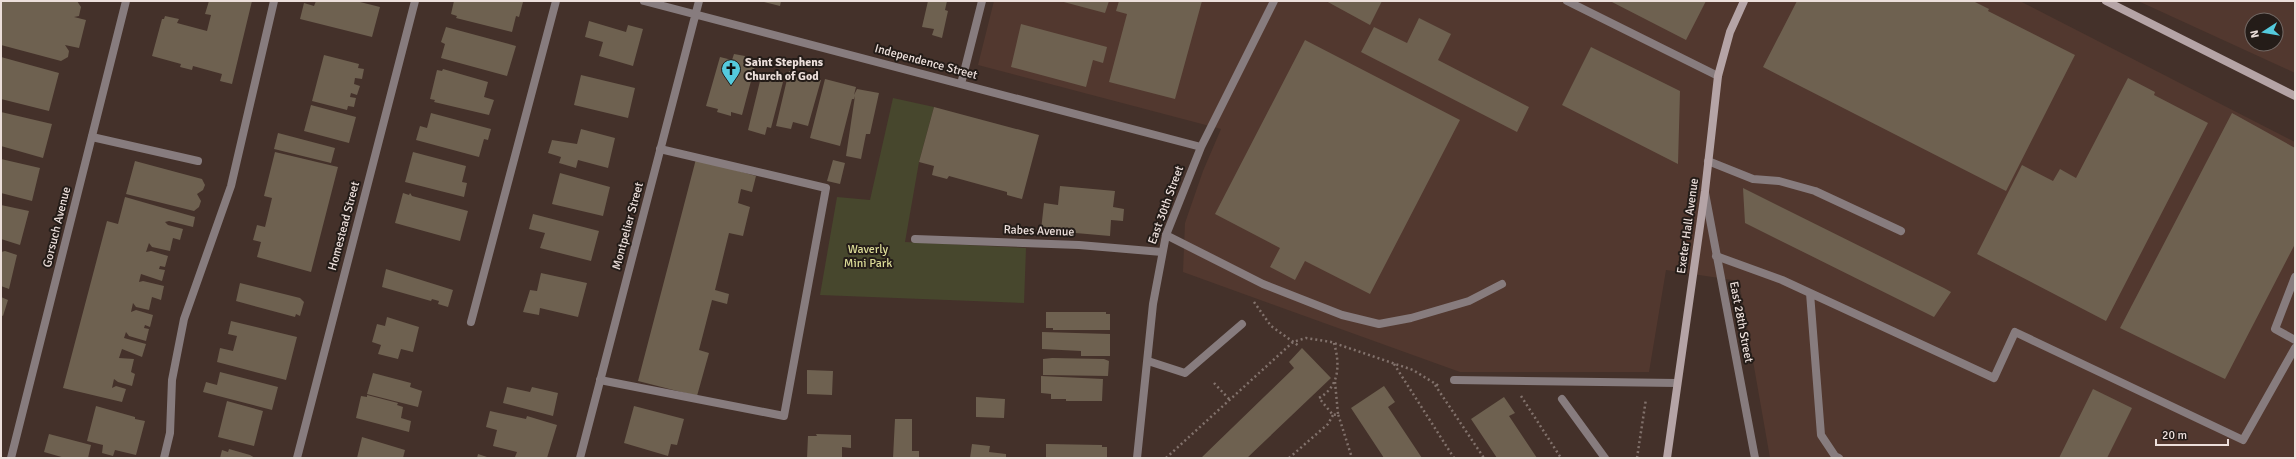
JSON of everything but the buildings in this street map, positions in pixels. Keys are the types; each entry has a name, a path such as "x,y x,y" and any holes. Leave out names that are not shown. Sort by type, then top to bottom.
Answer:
{"street":[{"name":"Gorsuch Avenue","path":"11,458 126,1"},
{"path":"164,458 170,433 172,380 184,319 231,186 274,1"},
{"name":"Homestead Street","path":"297,458 415,1"},
{"path":"471,322 556,1"},
{"name":"Independence Street","path":"644,1 1201,147"},
{"name":"Montpelier Street","path":"580,458 699,1"},
{"path":"961,84 982,1"},
{"name":"East 30th Street","path":"1137,458 1153,304 1166,235 1201,147 1274,1"},
{"path":"1567,1 1718,76"},
{"name":"Exeter Hall Avenue","path":"1667,458 1705,191 1718,76 1730,32 1744,1"},
{"path":"2106,1 2295,96"},
{"path":"92,137 198,161"},
{"path":"600,380 784,416 826,188 660,149"},
{"path":"1708,161 1753,178 1779,181 1815,191 1901,231"},
{"name":"East 28th Street","path":"1705,191 1755,458"},
{"path":"1166,235 1263,284 1342,315 1379,324 1411,318 1469,301 1502,284"},
{"name":"Rabes Avenue","path":"915,239 1079,245 1162,252"},
{"path":"1716,256 1782,280 1994,378 2015,332 2243,440 2295,348"},
{"path":"2295,277 2275,329 2295,340"},
{"path":"1810,293 1821,435 1835,456 1839,458"},
{"path":"1148,361 1185,373 1242,324"},
{"path":"1454,380 1678,383"},
{"path":"1562,399 1605,458"}],"path":[{"path":"1254,302 1271,326 1299,346"},
{"path":"1166,458 1293,342 1306,338 1334,343 1413,370 1441,388"},
{"path":"1333,415 1319,398 1335,382 1337,377 1338,363 1334,343"},
{"path":"1394,364 1454,458"},
{"path":"1335,382 1338,414 1352,458"},
{"path":"1214,383 1230,400"},
{"path":"1434,383 1484,458"},
{"path":"1636,458 1648,383"},
{"path":"1516,390 1561,458"},
{"path":"1288,458 1328,424 1333,415 1338,414"}],"shaded area":[{"path":"994,1 2020,1 2295,142 2295,458 1770,458 1739,281 1666,270 1649,372 1460,372 1183,272 1185,223 1203,171 1221,129 978,65"},
{"path":"2138,1 2295,1 2295,73 2249,52 2284,52 2284,12 2244,12 2244,50"}],"green space":[{"name":"Waverly Mini Park","path":"893,98 934,107 919,162 905,242 1026,248 1024,303 820,295 837,197 870,200"}],"place":[{"name":"Saint Stephens Church of God","path":"731,86"}]}
